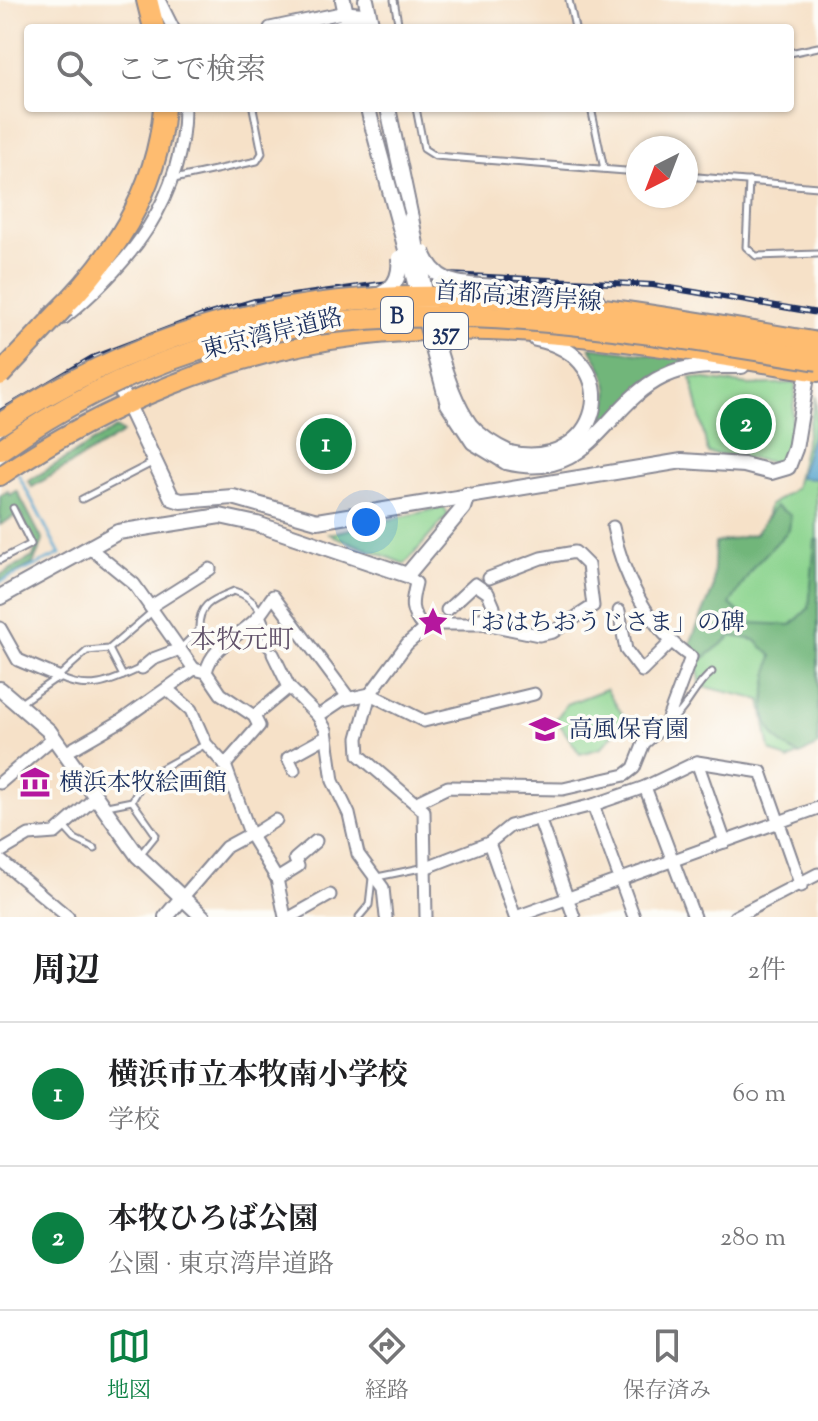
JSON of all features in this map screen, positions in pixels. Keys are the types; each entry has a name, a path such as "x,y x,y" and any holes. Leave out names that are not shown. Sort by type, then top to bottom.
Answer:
{"highway":[{"path":"148,0 155,24"},
{"path":"0,368 64,307 104,262 130,223 154,164 161,112"},
{"path":"0,368 82,283 118,235 150,163 161,112"},
{"name":"首都高速湾岸線","path":"0,424 80,377 169,338 258,312 337,300 424,294 538,302 817,338"},
{"name":"東京湾岸道路","path":"0,442 116,380 238,329 320,310 420,298 538,298 650,310 817,338"},
{"name":"首都高速湾岸線","path":"0,450 89,396 179,356 275,330 327,321 430,315 536,320 815,368"},
{"name":"東京湾岸道路","path":"0,476 64,436 128,406 216,370 311,344 406,332 483,332 585,339 815,368"}],"street":[{"path":"159,0 171,24"},
{"path":"295,24 369,14"},
{"path":"0,368 85,301 129,257 154,220 173,179 183,112"},
{"path":"389,112 426,291 456,399 480,435 508,458 544,455 576,439 594,411 594,390 587,370 561,347 540,340 483,332"},
{"path":"369,114 395,219 448,404 473,442 530,467 570,457 595,440 643,390 674,372 700,367 774,365"},
{"path":"411,218 423,254 435,275 448,282 562,293 650,310"},
{"path":"238,329 311,306 377,296 394,285 400,264 395,219"},
{"path":"116,380 153,463 175,500 246,498 317,521 682,461 744,465 771,472 782,470 791,463 795,449 815,368 817,338"},
{"path":"407,575 463,508 467,495"},
{"path":"0,597 126,529 220,516 257,524 407,575 416,583 412,615 423,627"},
{"path":"415,803 448,787 563,789 621,777 634,768 644,743 666,724 691,657 659,631 618,555 613,527"},
{"path":"91,549 134,584 180,649 221,694 254,716 259,726 225,765"},
{"path":"450,623 485,624 539,635 553,632 593,606 588,565 575,552 541,558 489,578"},
{"path":"151,609 210,569"},
{"path":"426,917 424,811 359,755 358,738 370,694 423,627 481,620 494,607 488,593 475,584 448,603"},
{"path":"65,753 200,670 228,638 254,621 273,596 348,697"},
{"path":"619,611 626,650 642,671 670,643"},
{"path":"0,628 18,660 58,677"},
{"path":"142,668 153,659 180,649"},
{"path":"273,654 289,687 318,716 326,737 333,781 349,814 358,854 383,888 386,917"},
{"path":"254,716 289,687"},
{"path":"0,689 54,737 138,856 203,917"},
{"path":"167,689 191,710 206,744 225,765 251,835 277,879 285,917"},
{"path":"318,716 348,697 370,694 424,721 534,694"},
{"path":"0,783 54,737"},
{"path":"294,770 285,754 326,737"},
{"path":"427,867 489,843 510,826 540,821 593,805 645,787 697,762 761,772 801,886"},
{"path":"697,762 725,842"},
{"path":"645,787 694,917"},
{"path":"68,917 1,860 17,840 48,836 99,802"},
{"path":"593,805 634,917"},
{"path":"489,843 516,917 818,808"},
{"path":"166,917 226,847 276,820"},
{"path":"540,821 574,917"},
{"path":"277,879 298,866 295,859 316,841"},
{"path":"735,917 801,886 818,874"},
{"path":"291,917 330,895"}],"lane":[{"path":"394,0 398,24"},
{"path":"569,0 574,24"},
{"path":"794,52 818,47"},
{"path":"173,179 257,161 262,153 254,112"},
{"path":"417,112 424,149 435,156 626,171"},
{"path":"592,112 604,169"},
{"path":"698,177 818,187"},
{"path":"749,181 746,247 750,253 756,256 818,254"},
{"path":"82,499 153,463"},
{"path":"0,560 31,544 13,508"},
{"path":"180,649 199,630 199,613 207,603 234,591 262,611 269,633 263,644 273,654"},
{"path":"18,705 58,677 87,651 109,649 151,609"},
{"path":"109,649 124,677"},
{"path":"58,677 76,687 124,677 142,668"},
{"path":"666,724 678,716 697,684 712,672"},
{"path":"132,801 146,777 206,744"},
{"path":"99,802 132,801"},
{"path":"132,801 156,835 138,856"},
{"path":"63,827 75,839 95,849"},
{"path":"359,917 369,905 374,876 427,867"}],"green space":[{"path":"590,347 689,359 691,362 595,428 606,406 608,387"},
{"path":"691,377 748,385 796,383 788,455 780,463 708,453"},
{"path":"816,396 818,745 788,760 770,750 761,700 701,686 693,646 766,519 769,506 795,488"},
{"path":"116,428 123,433 32,487 29,481"},
{"path":"8,491 10,495 17,491 43,541 33,564 0,581 0,575 33,557 36,546 20,513 0,525 0,496"},
{"path":"775,506 791,515 789,530 754,566 730,604 751,623 791,625 809,608 815,540 818,540 818,745 800,755 775,737 768,726 765,700 772,656 755,640 732,636 700,661 689,646 713,589 715,543 755,534"},
{"path":"444,507 448,515 405,564 329,534"},
{"path":"606,689 626,720 601,748 580,754 556,719 567,704"}],"water":[{"path":"816,423 818,479 799,478"}],"waterway":[{"path":"0,582 60,554 18,474"}],"railway":[{"path":"0,412 92,358 200,317 255,301 448,275 653,285 818,313"}],"place":[{"name":"本牧ひろば公園","path":"746,424"},
{"name":"横浜市立本牧南小学校","path":"326,444"},
{"name":"「おはちおうじさま」の碑","path":"433,622"},
{"name":"高風保育園","path":"545,729"},
{"name":"横浜本牧絵画館","path":"35,782"}],"district":[{"name":"本牧元町","path":"242,639"}]}
